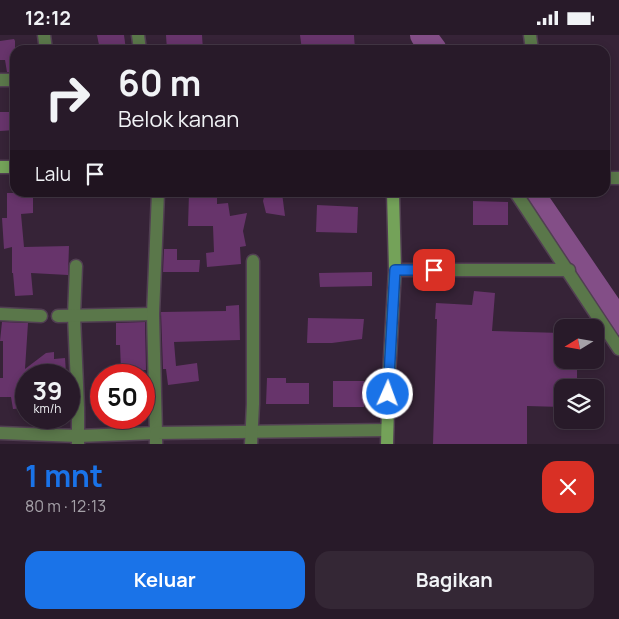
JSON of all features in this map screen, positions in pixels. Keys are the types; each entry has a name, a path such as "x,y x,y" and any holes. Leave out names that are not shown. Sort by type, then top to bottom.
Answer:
{"main road":[{"path":"387,444 395,270 393,197"}],"street":[{"path":"156,438 153,314 158,197"},
{"path":"519,197 619,349"},
{"path":"251,438 253,261"},
{"path":"76,266 74,316 78,440"},
{"path":"395,270 569,271"},
{"path":"0,314 41,316"},
{"path":"58,316 153,314"},
{"path":"0,433 78,440 251,438 387,430"}],"building":[{"path":"97,35 124,35 125,45 99,45"},
{"path":"166,35 202,35 203,45 167,45"},
{"path":"300,35 354,35 355,45 301,45"},
{"path":"14,39 15,41 15,45 10,45 10,72 7,72 5,60 0,60 0,41"},
{"path":"0,112 10,112 10,130 0,131"},
{"path":"7,193 10,193 10,197 33,197 33,213 21,214 24,247 69,246 68,275 31,273 33,295 15,296 12,273 12,247 4,249 2,218 7,218"},
{"path":"189,197 217,197 217,204 228,203 230,216 247,213 243,231 246,246 240,247 241,264 207,267 206,253 214,252 213,226 188,226"},
{"path":"264,197 283,197 285,216 266,213"},
{"path":"473,201 508,202 508,225 473,225"},
{"path":"317,205 358,207 357,233 316,232"},
{"path":"164,249 177,249 177,260 200,260 199,272 163,272"},
{"path":"372,272 372,286 320,287 319,273"},
{"path":"474,291 495,293 492,331 554,333 554,369 577,369 577,379 554,379 554,407 527,406 527,444 433,444 436,303 472,305"},
{"path":"239,305 240,340 174,342 176,366 197,363 199,381 168,385 166,369 163,369 161,312 226,311 226,306"},
{"path":"308,318 364,319 362,339 332,343 307,343"},
{"path":"2,322 28,323 25,364 15,364 15,409 13,409 11,397 0,397 0,378 3,378 3,341 0,341"},
{"path":"145,322 146,364 121,364 120,345 116,345 116,323"},
{"path":"54,352 54,359 65,358 65,364 32,364 46,353"},
{"path":"267,378 286,378 286,383 309,383 309,404 266,404"},
{"path":"333,381 364,381 364,407 333,407"}],"waterway":[{"path":"423,35 430,45"},
{"path":"534,197 619,322"}],"route":[{"path":"388,394 395,270 434,270"}]}
